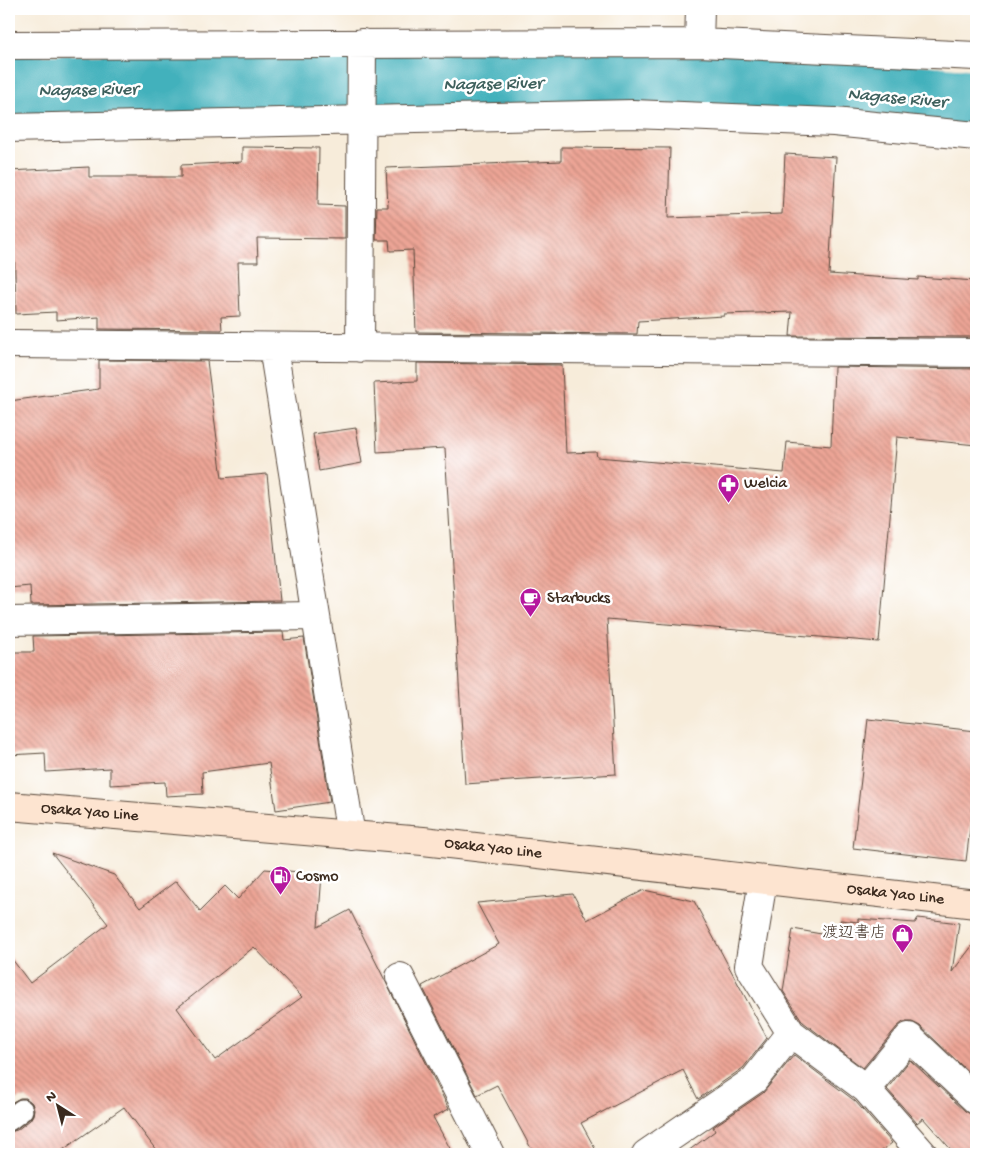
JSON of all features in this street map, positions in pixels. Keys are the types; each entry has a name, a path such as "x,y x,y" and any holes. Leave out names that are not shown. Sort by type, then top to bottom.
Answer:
{"main road":[{"name":"Osaka Yao Line","path":"9,806 423,842 976,904"}],"street":[{"path":"699,43 700,9"},
{"path":"360,348 362,43"},
{"path":"9,45 699,43 976,56"},
{"path":"9,128 633,114 834,122 976,136"},
{"path":"9,344 976,353"},
{"path":"273,347 351,836"},
{"path":"9,621 316,616"},
{"path":"763,880 749,966 791,1033 866,1090 923,1154"},
{"path":"400,977 490,1154"},
{"path":"646,1154 754,1080 791,1033"},
{"path":"866,1090 909,1037 976,1100"}],"building":[{"path":"242,147 319,148 318,205 345,206 345,239 257,238 258,262 238,262 240,316 221,317 222,330 99,329 99,317 56,320 56,312 16,314 14,237 9,238 9,171 89,167 89,177 181,177 181,165 242,162"},
{"path":"561,147 670,148 668,218 782,214 785,154 836,157 829,274 918,280 918,277 976,281 976,337 790,336 792,312 724,314 724,316 638,321 637,334 416,332 413,250 390,251 389,240 376,240 377,207 388,207 386,168 561,161"},
{"path":"99,360 207,361 222,478 267,474 280,601 31,605 30,586 9,588 9,401 99,389"},
{"path":"417,363 562,365 566,453 596,452 597,457 784,473 787,442 831,446 834,367 976,369 976,445 897,437 879,642 607,619 616,774 465,784 445,448 377,452 374,383 417,381"},
{"path":"356,428 362,463 319,471 313,434"},
{"path":"283,632 284,640 304,638 330,802 276,810 269,763 202,772 203,794 166,796 165,782 110,785 110,768 46,772 45,753 9,755 9,652 34,652 33,636"},
{"path":"868,719 976,731 976,780 966,861 853,848"},
{"path":"52,853 114,875 140,908 176,881 200,911 225,886 238,899 265,869 322,874 318,927 350,910 449,1109 433,1117 453,1154 159,1154 124,1107 57,1154 9,1154 9,1132 17,1130 30,1120 34,1109 32,1103 26,1098 20,1098 9,1104 9,955 30,983 108,924","holes":["254,947 302,997 215,1060 177,1008"]},
{"path":"644,890 694,901 767,1038 743,1068 698,1099 683,1070 581,1123 598,1154 534,1154 497,1085 477,1095 422,986 499,944 477,903 573,894 587,920"},
{"path":"918,918 959,923 952,972 976,941 976,1079 920,1026 912,1022 903,1022 897,1027 863,1068 803,1022 783,991 793,929 838,937 840,920 858,922 858,919 915,923"},
{"path":"794,1055 855,1101 892,1143 878,1154 684,1154 715,1131 713,1127 763,1093"},
{"path":"910,1060 965,1111 976,1115 976,1154 955,1154 923,1118 917,1123 887,1089"}],"waterway":[{"name":"Nagase River","path":"9,93 622,82 783,89 976,107"}],"place":[{"name":"Welcia","path":"728,503"},
{"name":"Starbucks","path":"531,618"},
{"name":"Cosmo","path":"280,896"},
{"name":"渡辺書店","path":"902,953"}]}
